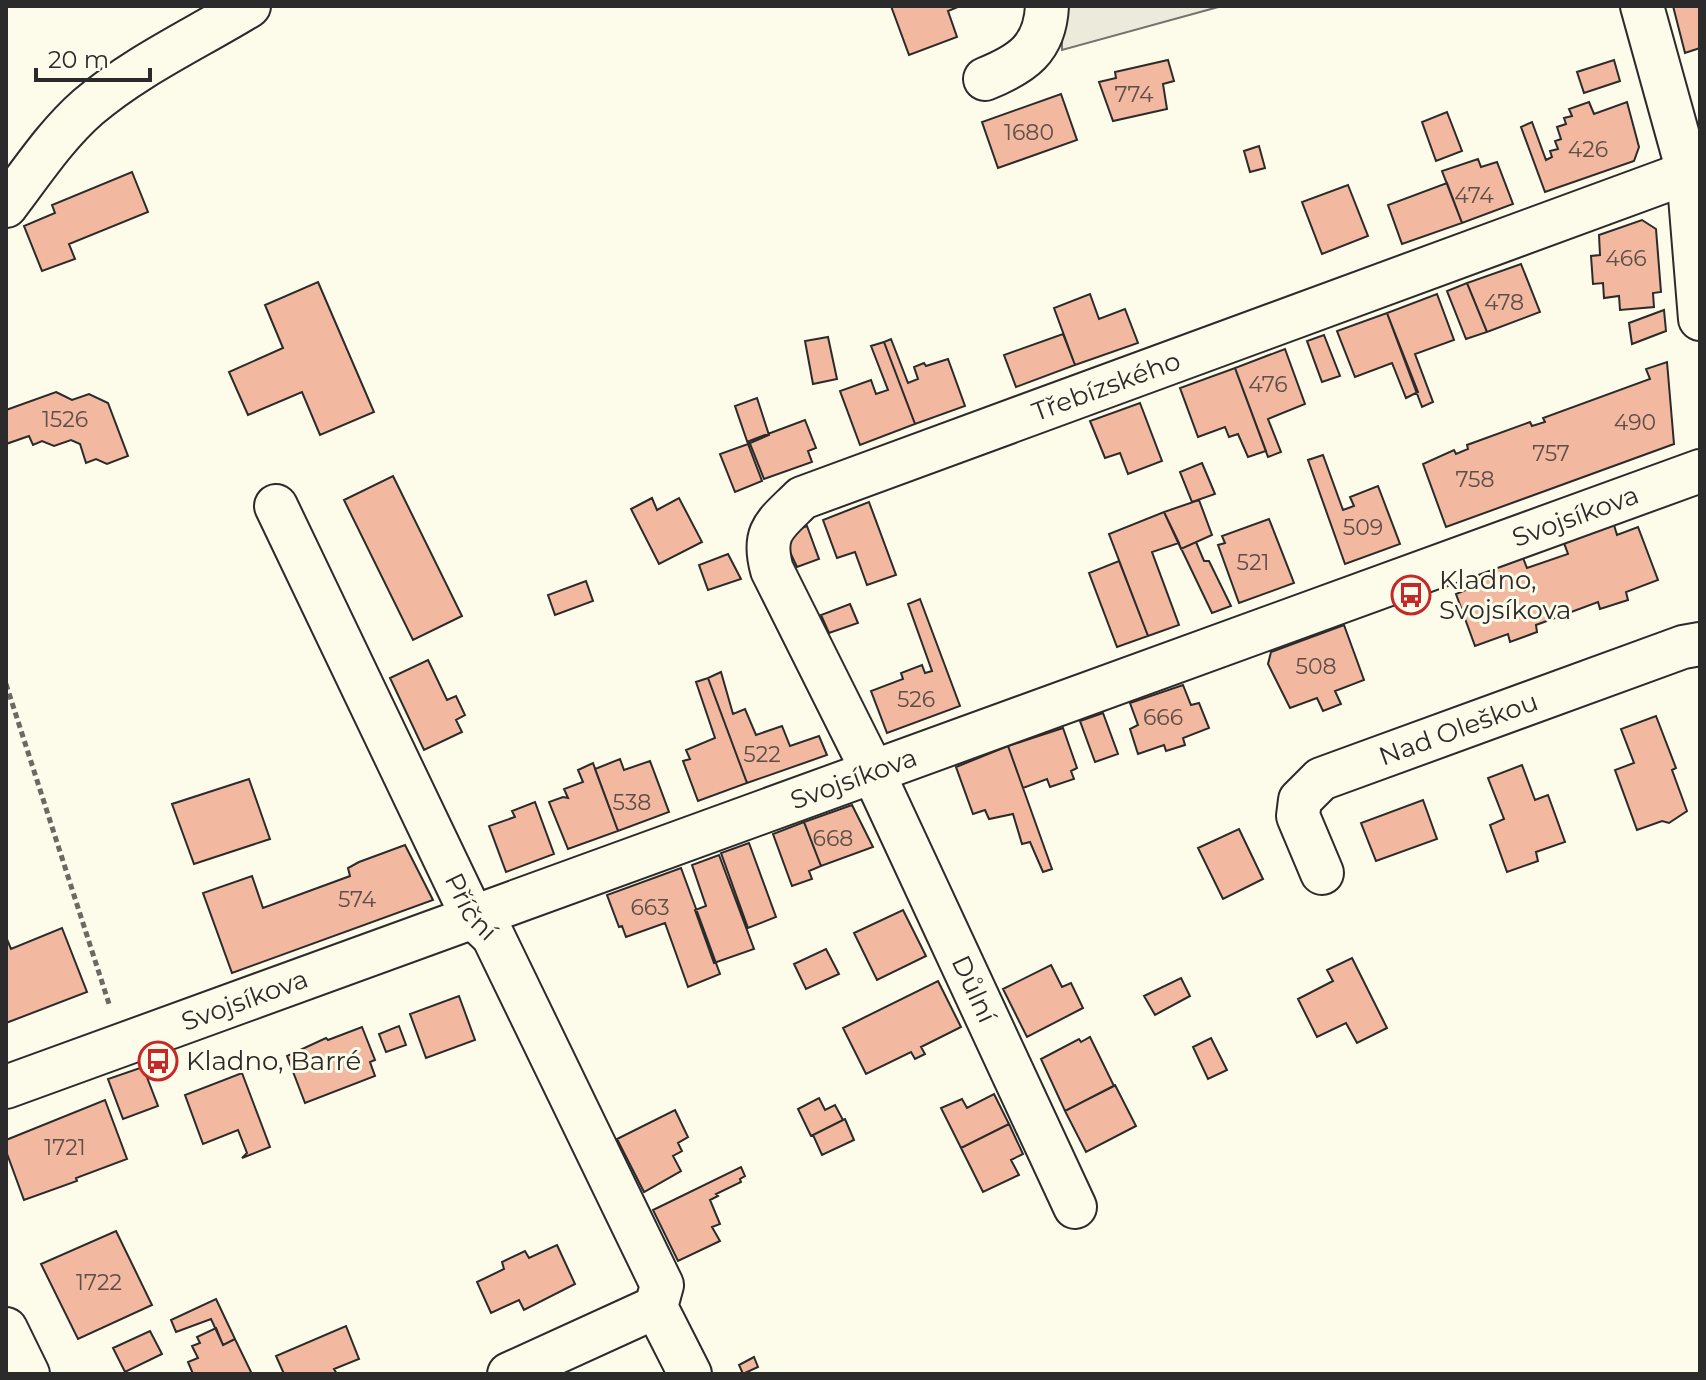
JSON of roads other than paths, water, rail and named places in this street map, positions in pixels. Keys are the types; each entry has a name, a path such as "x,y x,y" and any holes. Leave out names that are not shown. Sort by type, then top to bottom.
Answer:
{"street":[{"path":"985,79 1016,65 1031,51 1044,28 1047,6"},
{"path":"1642,6 1694,170 1700,319"},
{"path":"6,206 52,145 86,109 143,68 243,8"},
{"name":"Třebízského","path":"872,770 772,570 767,551 772,528 802,498 1694,170"},
{"name":"Svojsíkova","path":"6,1087 1700,471"},
{"name":"Příční","path":"276,506 472,916 493,936 662,1285 656,1307 690,1374"},
{"name":"Nad Oleškou","path":"1322,873 1298,816 1300,800 1321,779 1683,647 1700,644"},
{"name":"Důlní","path":"872,770 1075,1207"},
{"path":"509,1374 656,1307"},
{"path":"6,1329 28,1374"}],"place":[{"name":"Kladno, Svojsíkova","path":"1411,595"},
{"name":"Kladno, Barré","path":"158,1061"}]}
